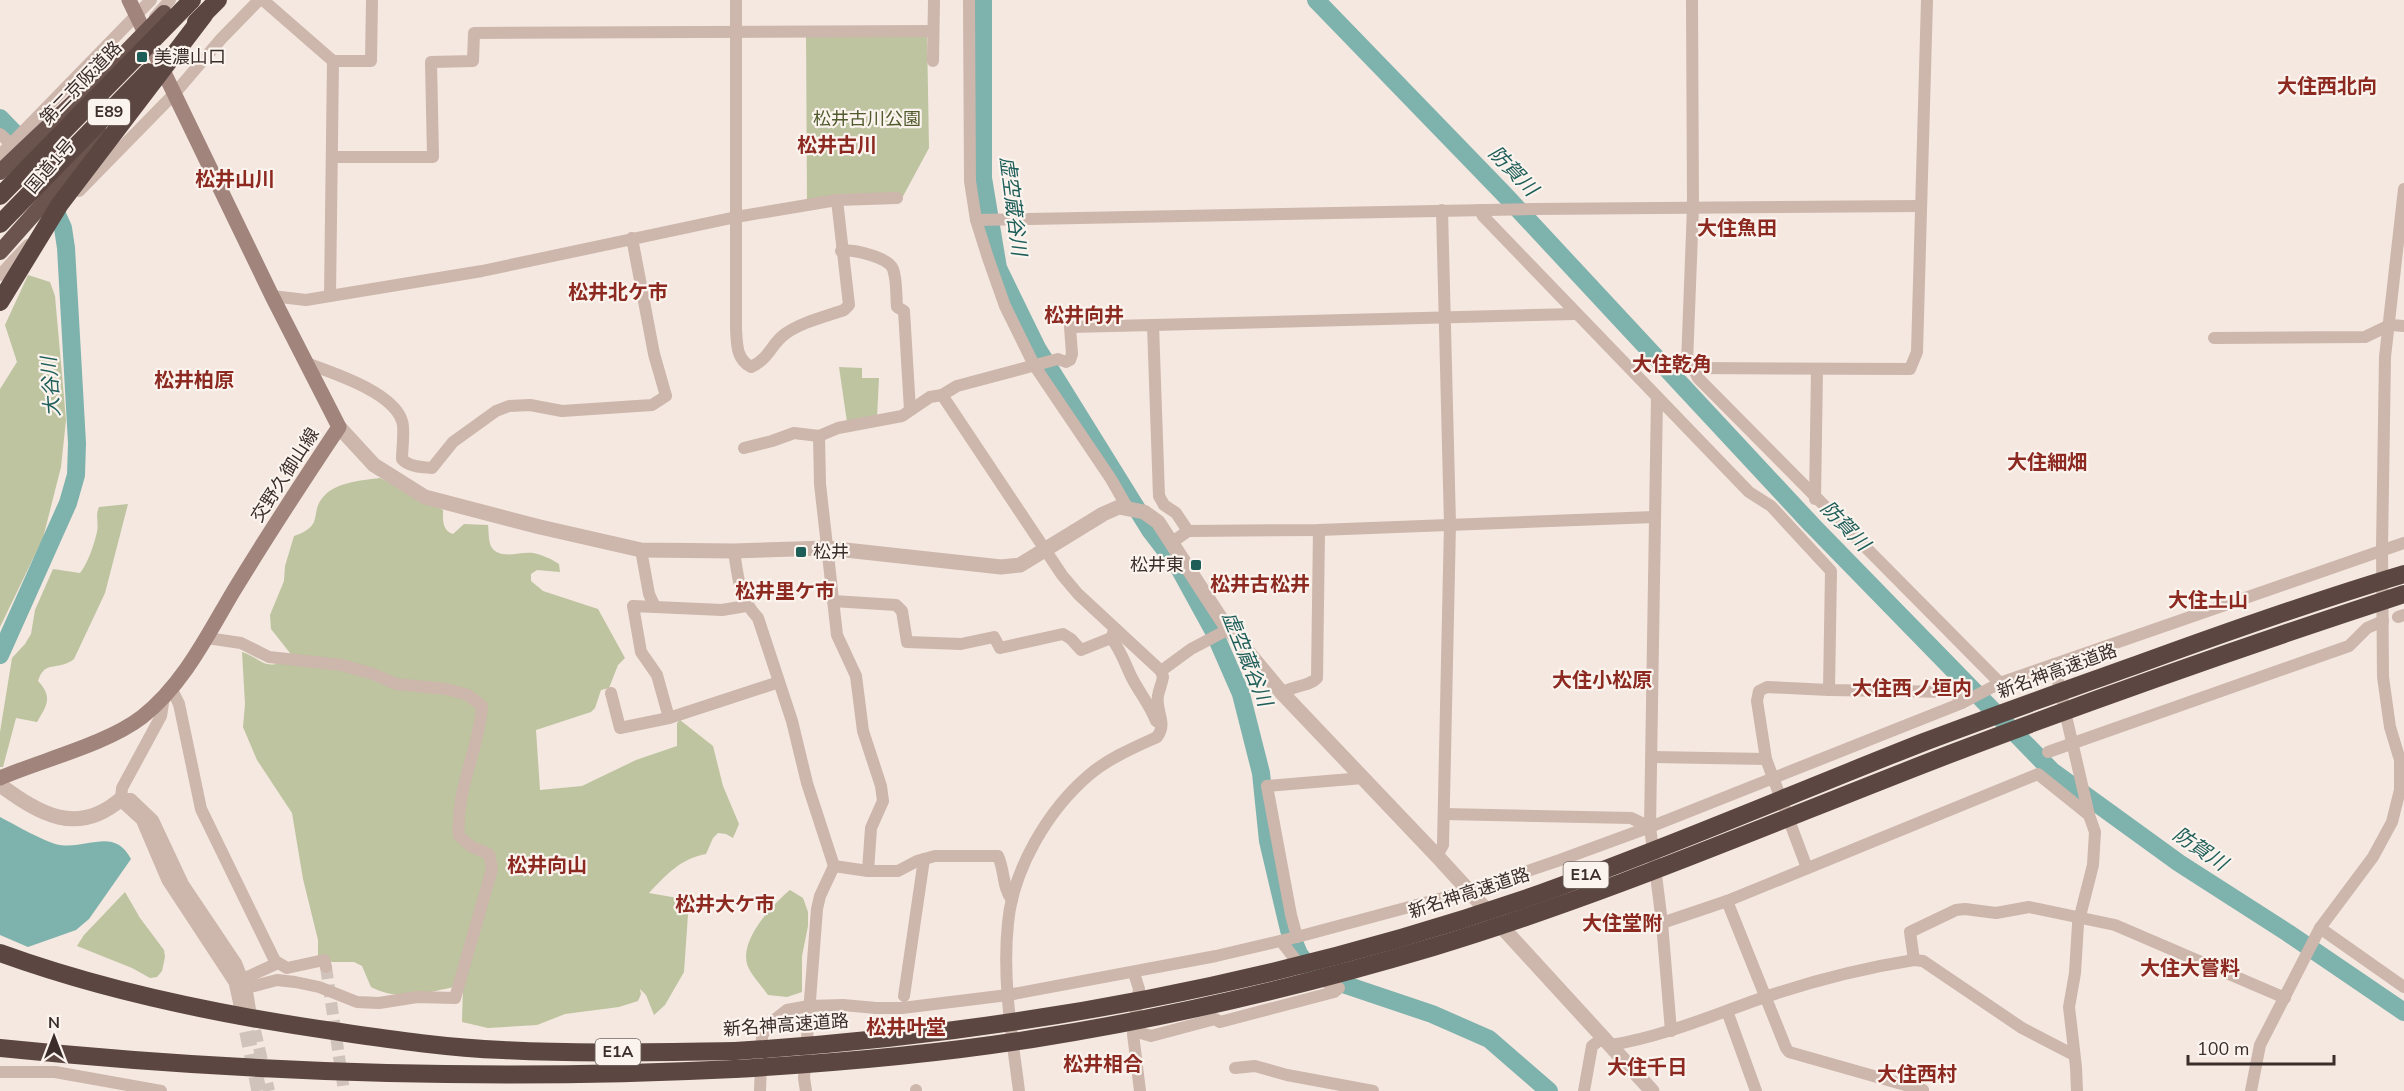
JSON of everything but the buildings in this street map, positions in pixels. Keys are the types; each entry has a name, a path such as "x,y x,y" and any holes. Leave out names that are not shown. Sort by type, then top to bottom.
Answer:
{"highway":[{"name":"国道1号","path":"0,172 14,147 44,129 123,55 167,7 177,0"},
{"name":"第二京阪道路","path":"0,196 192,0"},
{"name":"E89","path":"0,224 218,0"},
{"name":"国道1号","path":"0,252 146,86 227,0"},
{"path":"0,302 60,204 204,15"},
{"name":"新名神高速道路","path":"42,968 143,996 272,1022 388,1039 501,1050 589,1053 735,1051 887,1039 1002,1025 1139,1001 1284,969 1410,934 1533,896 2057,693 2251,624 2404,574"},
{"name":"E1A","path":"0,1048 221,1066 458,1074 610,1075 735,1069 905,1056 1031,1039 1160,1016 1305,982 1431,948 1554,909 1947,755 2089,702 2272,637 2404,594"},
{"path":"0,948 42,968"},
{"path":"0,953 42,968"}],"main road":[{"name":"交野久御山線","path":"0,778 118,732 141,717 168,692 207,638 339,426 272,297 129,0"}],"street":[{"path":"0,155 14,147 25,129 151,0"},
{"path":"0,275 175,93 220,39 261,0 333,61 371,61 372,0"},
{"path":"736,0 738,352 743,363 751,367 762,362 783,336 798,327 844,310 849,305 841,252 837,200"},
{"path":"933,61 934,0"},
{"path":"969,0 970,181 976,220 1005,306 1034,365 1134,509"},
{"path":"1692,0 1693,207 1687,366 1815,499 2000,683"},
{"path":"1687,366 1817,370 1910,369 1917,352 1927,0"},
{"path":"332,157 433,158 431,62 473,61 474,33 933,31"},
{"path":"330,296 333,61"},
{"path":"0,134 14,147"},
{"path":"2251,1091 2260,1045 2320,928 2373,857 2392,822 2400,790 2400,760 2390,727 2383,677 2382,549 2385,357 2404,189"},
{"path":"272,297 306,300 482,271 736,217 837,200 897,198"},
{"path":"976,220 1501,209 1921,206"},
{"path":"1437,856 1443,845 1450,524 1442,210"},
{"path":"1480,210 1483,216 1575,314 1749,492 1771,506 1831,571 1828,690"},
{"path":"306,363 376,393 389,401 402,421 402,459 406,463 432,468 453,442 496,411 509,406 530,405 562,411 652,405 666,396 654,354 632,238"},
{"path":"841,252 849,250 864,253 890,264 893,271 897,307 904,311 910,410"},
{"path":"744,448 794,433 819,435 838,428 902,416 930,397 942,395 957,387 1058,359 1066,362 1071,360 1072,354 1070,327 1575,314"},
{"path":"1153,325 1159,496 1164,505 1176,513 1188,531"},
{"path":"2214,338 2365,337 2390,325 2404,326"},
{"path":"1815,499 1817,370"},
{"path":"942,395 1045,551 1077,594 1113,634 1161,671 1163,677 1158,697 1162,720 1160,733 1157,737 1103,765 1063,801 1043,829 1026,861 1012,900 1006,946 1008,995 1019,1091"},
{"path":"1657,397 1653,517 1650,827 1662,923 1671,1031"},
{"path":"339,426 374,465 425,497 641,550 734,551 827,548 1000,567 1020,565 1119,507 1134,509 1158,522 1229,629 1282,693 1437,856 1652,1091"},
{"path":"819,435 820,484 837,635 856,676 863,731 882,793 882,808 871,828 868,871"},
{"path":"1171,543 1188,531 1319,530 1653,517"},
{"path":"1282,693 1290,687 1313,682 1317,678 1319,530"},
{"path":"760,1091 762,1036 769,1024 788,1010 809,1006 902,1008 1008,995 1134,973 1297,937 1469,891 1650,827 1774,779 1962,703 2000,683 2404,543"},
{"path":"641,550 649,594 655,608"},
{"path":"734,551 738,580 746,606 758,618 792,721 807,783 834,866 820,896 817,909 804,1078 806,1091"},
{"path":"833,601 896,605 902,611 908,642 961,644 994,637 1000,648 1063,634 1081,650 1113,634"},
{"path":"669,718 657,675 641,652 633,606 722,610 746,606"},
{"path":"2048,752 2349,646 2367,628 2383,621"},
{"path":"1161,671 1191,649 1229,629"},
{"path":"1113,634 1132,679 1151,709 1160,733"},
{"path":"207,638 241,643 269,657 342,665 396,684 446,689 468,695 482,706 481,719 457,819 459,836 472,847 489,854 492,869 455,998 417,997 379,1003 357,1002 320,987 294,982 277,980 244,984"},
{"path":"2054,664 2095,832 2092,865 2080,919 2069,1007 2077,1091"},
{"path":"611,693 620,728 669,718 779,682"},
{"path":"1807,868 1766,759 1757,700 1759,691 1767,687 1955,692 1962,703"},
{"path":"121,799 122,788 161,716 168,692"},
{"path":"168,692 179,704 201,809 275,961 287,968 324,960 326,967"},
{"path":"1652,757 1766,759"},
{"path":"1662,923 1727,901 2038,774 2089,814"},
{"path":"1297,937 1267,786 1363,778"},
{"path":"0,784 30,807 69,820 85,819 101,813 121,799 131,799 153,820 183,884 237,963 244,984 246,1010"},
{"path":"121,799 143,819 170,880 236,982 246,1010"},
{"path":"1444,814 1631,818 1650,827"},
{"path":"834,866 868,871 898,871 934,856 998,856 1004,868 1005,891 1012,900"},
{"path":"904,996 924,859"},
{"path":"1727,901 1786,1048 1790,1052 1923,1090"},
{"path":"1914,960 1910,932 1956,910 1995,913 2029,907 2115,925 2285,998"},
{"path":"2320,928 2404,987"},
{"path":"1134,1031 1151,1036 1215,1019 1220,1022 1334,992 1339,988 1308,974 1281,940"},
{"path":"1584,1091 1592,1046 1607,1041 1644,1039 1835,975 1914,960 1923,961 2022,1028 2074,1055"},
{"path":"244,984 278,963"},
{"path":"1134,973 1139,989 1134,1031 1140,1091"},
{"path":"1191,996 1196,1024"},
{"path":"1727,1011 1755,1091"},
{"path":"1235,1068 1255,1066 1302,1078 1373,1091"},
{"path":"0,1072 55,1071 161,1091"},
{"path":"1299,1091 1302,1078"}],"green space":[{"name":"松井古川公園","path":"806,34 927,34 929,148 901,200 807,203"},
{"path":"28,275 50,282 55,296 66,420 61,467 43,538 0,627 0,389 17,362 5,325"},
{"path":"839,367 862,368 862,378 879,378 877,418 847,422"},
{"path":"380,478 443,510 445,528 453,534 464,524 488,525 490,543 496,552 501,554 533,553 559,564 560,572 537,570 531,574 531,581 543,591 598,609 625,658 618,665 609,688 601,690 595,708 591,712 536,730 540,790 582,786 636,760 677,746 677,723 680,720 713,746 723,786 739,824 733,838 718,833 713,838 706,854 681,864 667,874 649,893 689,900 684,972 665,1005 654,1015 646,995 640,989 641,994 638,1001 619,1007 565,1014 537,1025 488,1028 462,1022 463,985 417,994 382,992 371,987 362,966 354,962 331,962 318,955 318,940 303,879 292,813 257,760 243,727 245,704 242,652 268,664 288,660 290,653 271,629 270,615 284,581 285,566 294,536 304,532 314,523 321,501 331,490 352,482"},
{"path":"128,504 105,593 74,659 68,663 48,668 41,674 38,681 46,692 46,706 37,722 16,718 3,767 0,767 0,732 12,658 31,634 35,610 53,569 80,573 94,542 99,507"},
{"path":"790,890 803,898 808,912 808,926 802,956 802,992 787,997 768,995 747,964 748,944 767,913"},
{"path":"125,892 140,918 164,950 162,971 157,977 150,978 132,968 77,946 84,935"}],"water":[{"path":"0,817 54,844 109,842 117,844 131,859 89,919 76,930 28,947 0,935"}],"waterway":[{"name":"虚空蔵谷川","path":"983,0 983,178 998,268 1037,348 1150,530 1179,568 1213,630 1241,694 1261,773 1268,841 1289,930 1299,954 1310,968 1337,982 1432,1014 1489,1039 1549,1091"},
{"name":"防賀川","path":"1316,0 1503,193 1812,525 2052,771 2179,863 2288,933 2404,1012"},
{"name":"大谷川","path":"0,118 23,142 28,152"},
{"name":"大谷川","path":"0,655 68,503 76,475 77,443 66,248 63,228 50,199"}],"tunnel":[{"path":"326,967 344,1091"},
{"path":"242,1009 259,1091"},
{"path":"251,1013 269,1091"}],"place":[{"name":"美濃山口","path":"142,57"},
{"name":"松井","path":"801,552"},
{"name":"松井東","path":"1196,565"}],"district":[{"name":"大住西北向","path":"2327,86"},
{"name":"松井古川","path":"837,145"},
{"name":"松井山川","path":"235,179"},
{"name":"大住魚田","path":"1737,228"},
{"name":"松井北ケ市","path":"618,292"},
{"name":"松井向井","path":"1084,315"},
{"name":"大住乾角","path":"1672,364"},
{"name":"松井柏原","path":"194,380"},
{"name":"大住細畑","path":"2047,462"},
{"name":"松井古松井","path":"1260,584"},
{"name":"松井里ケ市","path":"785,591"},
{"name":"大住土山","path":"2208,600"},
{"name":"大住小松原","path":"1602,680"},
{"name":"大住西ノ垣内","path":"1912,688"},
{"name":"松井向山","path":"547,865"},
{"name":"松井大ケ市","path":"725,904"},
{"name":"大住堂附","path":"1622,923"},
{"name":"大住大嘗料","path":"2190,968"},
{"name":"松井叶堂","path":"906,1027"},
{"name":"松井相合","path":"1103,1064"},
{"name":"大住千日","path":"1647,1067"},
{"name":"大住西村","path":"1917,1074"}]}
